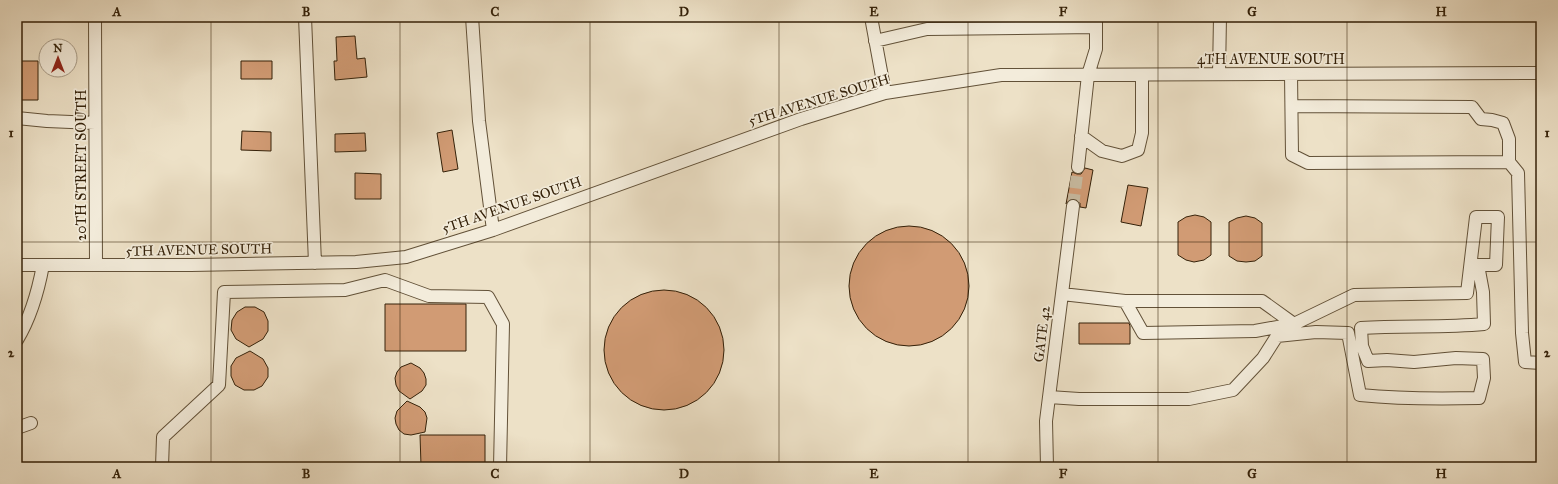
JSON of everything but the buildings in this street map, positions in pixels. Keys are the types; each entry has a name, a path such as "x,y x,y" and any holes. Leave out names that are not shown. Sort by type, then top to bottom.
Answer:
{"street":[{"name":"20TH STREET SOUTH","path":"94,17 96,265"},
{"path":"305,17 315,263"},
{"path":"472,17 479,122 493,230"},
{"path":"871,17 885,93"},
{"path":"1219,74 1220,17"},
{"path":"875,41 927,28 1096,22 1096,49 1088,75 1078,167"},
{"name":"4TH AVENUE SOUTH","path":"1001,75 1541,73"},
{"path":"1291,74 1292,155 1308,163 1509,162"},
{"name":"5TH AVENUE SOUTH","path":"17,265 315,263 356,262 406,257 493,230 794,122 885,93 1001,75"},
{"path":"1081,136 1102,151 1122,156 1138,150 1142,133 1142,75"},
{"path":"1292,106 1472,107 1481,120 1492,120 1503,123 1509,139 1509,162 1518,173 1522,333 1525,362 1541,363"},
{"path":"17,118 47,122 95,123"},
{"name":"GATE 42","path":"1047,467 1046,422 1073,206"},
{"path":"1049,397 1079,399 1189,399 1233,390 1263,358 1278,336 1316,332 1348,333 1360,395 1415,399 1479,398 1484,378 1483,359 1456,358 1414,362 1387,360 1368,361 1362,346 1360,328 1392,326 1464,326 1484,324 1483,292 1478,265 1496,265 1498,217 1476,217 1467,293 1354,295 1294,324 1255,331 1143,333 1125,301"},
{"path":"17,340 30,316 38,291 43,265"},
{"path":"162,467 163,437 219,385 224,292 345,290 385,280 429,296 488,297 502,324 500,467"},
{"path":"1062,294 1125,301 1262,301 1294,324"},
{"path":"17,428 32,423"}],"tunnel":[{"path":"1073,206 1078,167"}]}
